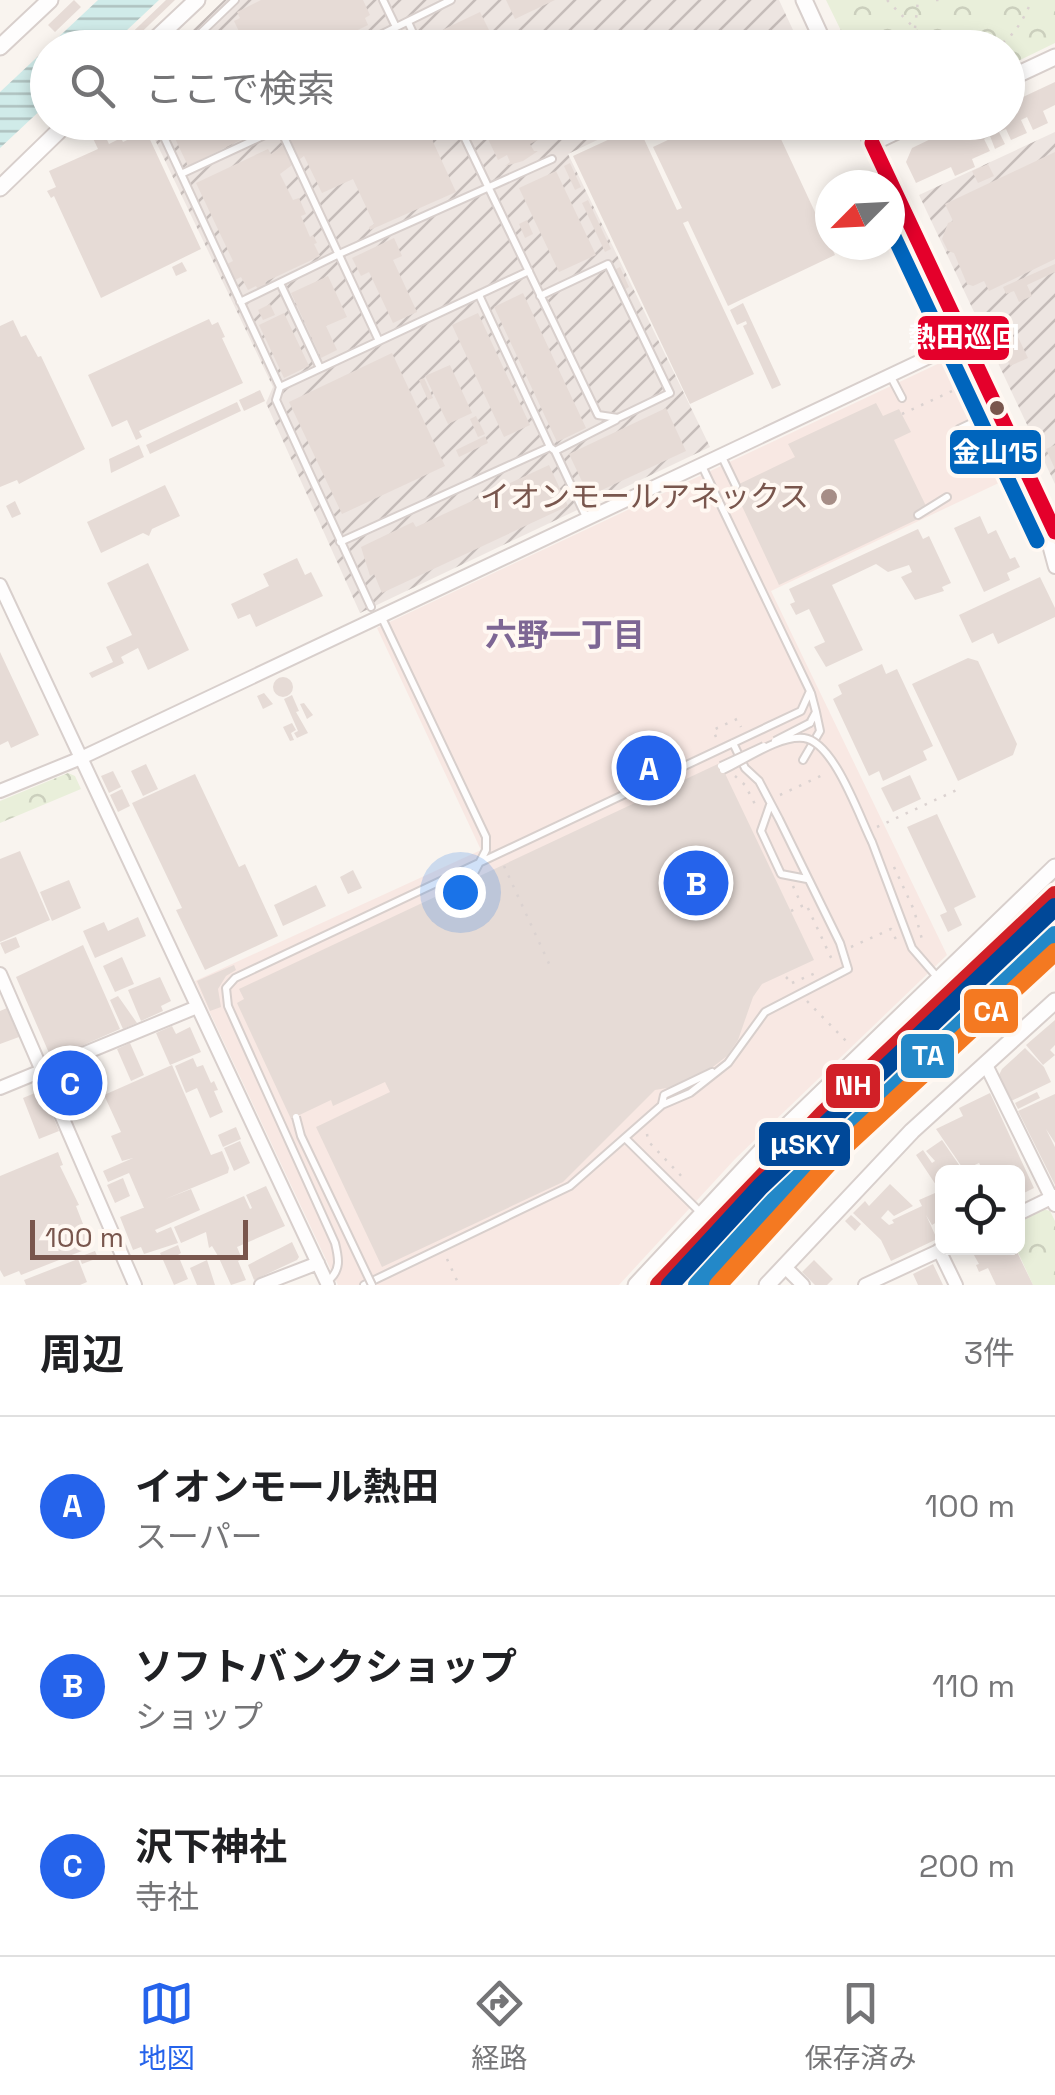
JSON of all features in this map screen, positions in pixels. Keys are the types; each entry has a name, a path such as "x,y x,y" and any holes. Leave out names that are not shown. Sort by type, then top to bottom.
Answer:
{"street":[{"path":"0,47 50,0"},
{"path":"165,30 197,0"},
{"path":"804,0 818,30"},
{"path":"1025,71 1055,56"},
{"path":"0,188 49,140"},
{"path":"871,140 1055,532"},
{"path":"872,143 878,140"},
{"path":"0,791 81,758 376,612 588,520 966,339"},
{"path":"1036,490 1055,513"},
{"path":"1036,490 1055,567"},
{"path":"0,585 327,1283"},
{"path":"636,1285 774,1137 1055,868"},
{"path":"0,974 135,1285"},
{"path":"766,1285 912,1131 1055,1001"},
{"path":"0,1088 197,1006"},
{"path":"984,1063 1054,1200 1025,1211"},
{"path":"865,1285 935,1252"},
{"path":"944,1255 956,1285"},
{"path":"261,1285 318,1263"},
{"path":"784,1266 802,1285"}],"lane":[{"path":"204,30 235,0"},
{"path":"383,0 396,27"},
{"path":"390,30 440,2 452,0"},
{"path":"408,21 412,30"},
{"path":"165,140 280,387 276,400 340,542 486,838 483,859 473,875"},
{"path":"181,174 250,140"},
{"path":"286,140 379,341"},
{"path":"465,140 598,415 618,418"},
{"path":"240,302 552,159"},
{"path":"340,542 601,430 670,393 608,264 540,296"},
{"path":"280,387 528,272"},
{"path":"280,283 320,368"},
{"path":"479,294 588,520"},
{"path":"890,376 902,398"},
{"path":"959,428 999,410"},
{"path":"721,456 736,486"},
{"path":"702,465 810,692 820,731 803,760"},
{"path":"918,515 947,496"},
{"path":"327,1283 338,1265 336,1244 228,1006 226,988 235,978 801,711 810,692"},
{"path":"816,712 810,723 722,768 782,742 806,738 828,750 872,842 912,948 939,980"},
{"path":"364,1285 570,1186 662,1105 690,1092 728,1063 764,1012 848,969 844,951 760,782 745,768 733,743"},
{"path":"770,806 761,830 781,874 808,880"},
{"path":"296,1117 301,1136 372,1285"},
{"path":"626,1139 701,1214"}],"path":[{"path":"887,0 914,28"},
{"path":"914,28 918,0"},
{"path":"1015,30 1032,0"},
{"path":"902,414 962,387"},
{"path":"740,727 737,719 713,730 734,775 746,785 763,822"},
{"path":"876,828 961,788"},
{"path":"788,876 802,906"},
{"path":"791,911 806,904 834,964"},
{"path":"844,951 891,929 902,953"},
{"path":"792,984 820,970"},
{"path":"786,976 851,1046"},
{"path":"647,1134 648,1141 687,1183"},
{"path":"441,1247 459,1285"}],"shaded area":[{"path":"224,0 779,0 793,30 193,30"},
{"path":"1055,132 1055,484 919,195"},
{"path":"155,140 597,140 568,154 710,447 360,613 266,403 273,387"},
{"path":"944,361 950,362 1005,480 771,591 947,955 735,1159 619,1285 338,1285 195,981 481,850 377,628"}],"green space":[{"path":"826,0 1055,0 1055,43 1025,58 1025,30 841,30"},
{"path":"68,773 75,776 81,789 0,823 0,801"},
{"path":"1043,1209 1050,1211 1055,1221 1055,1285 1033,1285 1019,1255 1025,1255 1025,1218"}],"water":[{"path":"98,0 159,0 127,30 66,30"},
{"path":"30,64 30,120 0,148 0,92"}],"building":[{"path":"74,0 81,7 57,30 48,25"},
{"path":"166,0 175,0 144,30 135,30"},
{"path":"261,0 363,0 370,15 365,18 368,25 358,30 238,30 234,21 240,18 237,12"},
{"path":"506,0 555,0 515,19"},
{"path":"480,12 489,30 442,30"},
{"path":"1055,82 1055,105 1043,111 1048,123 1033,130 1025,118 1025,96"},
{"path":"94,140 107,140 109,144 117,140 150,140 201,249 101,298 54,196 51,198 47,191 56,187 49,171 98,149"},
{"path":"176,140 241,140 188,166"},
{"path":"290,140 432,140 456,192 370,230 374,224 353,179 322,193 304,156 280,174 293,200 299,198 306,214 301,216 320,256 265,282 267,287 259,291 256,286 248,290 241,277 233,281 225,265 233,261 196,183 268,149 271,154"},
{"path":"489,140 538,140 530,144 538,151 523,161 505,166 510,162 507,155 498,160"},
{"path":"608,140 644,140 677,210 682,208 653,147 668,140 781,140 815,212 815,260 825,260 728,306 688,221 683,223 754,374 690,404 573,156"},
{"path":"929,140 984,140 990,151 972,159 975,167 955,176 951,167 916,183 906,162 912,148"},
{"path":"992,140 1003,140 1005,144 995,149"},
{"path":"1055,152 1055,259 989,291 984,281 973,286 967,284 954,253 948,251 942,239 948,223 953,221 945,204"},
{"path":"570,163 581,187 575,190 564,166"},
{"path":"988,164 994,176 978,183 972,171"},
{"path":"556,171 596,255 559,272 519,188"},
{"path":"588,200 611,249 605,252 582,203"},
{"path":"527,220 533,234 525,238 519,224"},
{"path":"394,238 402,256 393,260 417,312 393,323 369,272 361,276 352,258"},
{"path":"182,262 187,271 176,276 172,267"},
{"path":"1055,264 1055,272 1027,285 1032,296 1019,302 1014,291 1006,294 1003,287"},
{"path":"620,267 629,287 624,290 614,270"},
{"path":"328,276 347,317 326,326 337,350 321,358 291,293"},
{"path":"523,293 586,428 557,442 494,307"},
{"path":"743,303 781,385 772,389 743,326 746,321 737,325 730,310"},
{"path":"270,304 275,315 263,320 258,310"},
{"path":"284,313 309,366 284,378 259,325"},
{"path":"478,313 530,425 504,437 452,325"},
{"path":"209,319 212,325 218,322 243,383 139,431 142,437 136,440 127,420 112,427 88,375"},
{"path":"13,320 21,337 26,335 38,357 41,356 85,449 19,484 17,480 0,487 0,326"},
{"path":"1017,335 1028,358 1010,366 1000,343"},
{"path":"392,353 445,466 342,514 289,402"},
{"path":"450,365 472,413 448,424 425,376"},
{"path":"424,378 433,398 428,400 419,380"},
{"path":"260,390 265,401 244,411 239,400"},
{"path":"237,402 241,411 150,454 146,445"},
{"name":"イオンモールアネックス","path":"876,403 883,416 899,409 911,432 894,440 926,506 917,511 920,518 779,585 733,487 795,457 788,444"},
{"path":"666,408 686,451 589,496 569,454"},
{"path":"476,416 485,434 478,437 470,419"},
{"path":"485,436 488,443 459,457 456,450"},
{"path":"139,445 144,457 111,473 109,459"},
{"path":"1055,445 1055,469 1046,449"},
{"path":"549,465 568,506 382,593 374,574 370,576 361,547 413,522 416,527"},
{"path":"165,485 180,516 152,529 149,536 143,533 101,553 87,522"},
{"path":"15,501 21,514 12,518 6,506"},
{"path":"980,516 988,534 996,530 1010,559 1015,557 1020,567 1007,573 1010,580 984,592 954,528"},
{"path":"918,529 923,539 929,536 951,583 942,587 944,591 915,600 901,577 912,572 909,565 888,572 876,564 832,585 863,650 826,667 814,647 825,642 809,609 796,615 789,589"},
{"path":"297,558 305,575 311,572 323,596 256,627 250,614 238,619 231,604 269,586 263,574"},
{"path":"148,563 189,650 148,670 138,648 121,657 124,663 92,678 89,673 113,662 106,647 132,635 107,583"},
{"path":"1040,577 1055,608 1055,617 998,644 993,633 972,643 959,615"},
{"path":"0,652 39,735 11,748 8,741 0,745"},
{"path":"968,658 978,661 1017,744 1013,755 958,781 912,684"},
{"path":"882,664 886,674 897,669 933,746 923,751 927,760 883,781 879,771 869,776 833,699 842,694 838,685"},
{"path":"283,677 293,687 283,697 273,687"},
{"path":"264,693 273,704 263,709 257,696"},
{"path":"292,695 308,733 297,738 294,733 298,731 284,699"},
{"path":"304,703 313,715 307,719 300,704"},
{"path":"292,723 296,730 291,733 294,740 290,741 283,727"},
{"path":"720,763 814,960 762,984 727,1056 709,1070 673,1087 655,1090 563,1182 382,1267 316,1127 390,1092 385,1082 333,1106 331,1100 291,1119 237,1003 244,999 239,989"},
{"path":"146,764 158,789 143,796 131,771"},
{"path":"113,771 121,787 109,793 101,776"},
{"path":"195,774 239,867 245,864 278,936 205,970 176,910 182,908 132,803"},
{"path":"910,775 921,799 893,812 881,788"},
{"path":"122,789 130,806 118,812 110,795"},
{"path":"937,814 976,897 954,908 962,925 948,932 940,915 947,912 907,827"},
{"path":"20,851 50,920 0,942 0,859"},
{"path":"353,870 362,888 348,894 340,877"},
{"path":"69,880 81,908 52,921 40,892"},
{"path":"316,885 326,906 283,926 274,905"},
{"path":"138,917 146,936 95,958 83,931 104,922 108,931"},
{"path":"16,937 20,947 5,954 0,943"},
{"path":"83,945 120,1029 63,1054 61,1048 49,1053 16,977"},
{"path":"122,957 134,984 115,992 103,966"},
{"path":"234,965 236,970 226,976 218,989 221,1007 210,1011 197,981"},
{"path":"160,977 171,1001 161,1006 163,1011 141,1021 128,990"},
{"path":"118,996 137,1023 123,1029 110,1000"},
{"path":"7,1008 19,1037 0,1044 0,1011"},
{"path":"1055,1020 1055,1045 1050,1050 1055,1055 1043,1065 1026,1045"},
{"path":"172,1026 176,1034 190,1027 201,1052 170,1065 156,1033"},
{"path":"130,1043 144,1075 131,1081 117,1049"},
{"path":"1025,1048 1044,1067 1051,1082 1011,1101 999,1075"},
{"path":"193,1058 197,1067 203,1065 218,1090 214,1091 223,1112 210,1118 197,1088 186,1093 175,1066"},
{"path":"90,1063 101,1090 89,1095 78,1068"},
{"path":"172,1065 211,1155 222,1151 229,1168 228,1173 144,1208 129,1173 108,1182 103,1171 133,1158 122,1161 111,1136 121,1132 104,1095"},
{"path":"42,1090 59,1131 39,1139 23,1098"},
{"path":"1037,1092 1040,1098 1018,1109 1015,1103"},
{"path":"990,1093 1023,1165 961,1165 936,1129 963,1116 959,1108"},
{"path":"1055,1094 1055,1143 1046,1129 1055,1147 1055,1185 1018,1111"},
{"path":"236,1127 241,1139 223,1147 218,1135"},
{"path":"942,1140 959,1165 935,1165 935,1184 916,1155 923,1150 932,1163 935,1161 926,1151"},
{"path":"240,1141 250,1163 234,1171 224,1148"},
{"path":"58,1152 92,1247 21,1275 19,1271 4,1277 0,1270 0,1176"},
{"path":"1025,1169 1034,1188 1025,1192"},
{"path":"123,1178 130,1196 115,1203 107,1185"},
{"path":"890,1184 913,1206 894,1216 888,1210 881,1218 889,1225 922,1206 919,1200 935,1193 935,1223 932,1225 926,1215 935,1240 891,1261 881,1240 853,1213 865,1201 869,1206"},
{"path":"266,1186 285,1226 237,1247 246,1280 231,1285 218,1256 212,1246 209,1248 206,1232 181,1243 174,1227 244,1196 250,1209 246,1195"},
{"path":"191,1189 200,1210 155,1230 157,1233 171,1227 178,1243 144,1254 141,1247 133,1250 120,1217"},
{"path":"851,1215 861,1224 855,1231 845,1221"},
{"path":"292,1242 297,1260 254,1280 248,1265"},
{"path":"178,1245 188,1279 174,1285 160,1253"},
{"path":"95,1251 98,1258 82,1264 79,1257"},
{"path":"974,1255 1018,1255 1033,1285 996,1285 988,1268 979,1272"},
{"path":"78,1259 87,1282 26,1285 24,1280"},
{"path":"207,1260 215,1285 197,1285 190,1268"},
{"path":"814,1260 833,1279 827,1285 815,1285 802,1272"},
{"path":"933,1264 943,1285 918,1285 913,1274"}],"transit line":[{"name":"熱田巡回","path":"872,143 1055,532"},
{"name":"金山15","path":"905,260 1037,541"},
{"name":"NH","path":"659,1285 824,1113 1055,895"},
{"name":"μSKY","path":"670,1285 760,1187 1055,907"},
{"name":"TA","path":"697,1285 774,1201 1055,935"},
{"name":"CA","path":"718,1285 840,1151 1055,952"}],"place":[{"name":"イオンモールアネックス","path":"829,497"},
{"name":"イオンモール熱田","path":"649,768"},
{"name":"ソフトバンクショップ","path":"696,883"},
{"name":"沢下神社","path":"70,1083"}],"district":[{"name":"六野一丁目","path":"565,635"}]}
